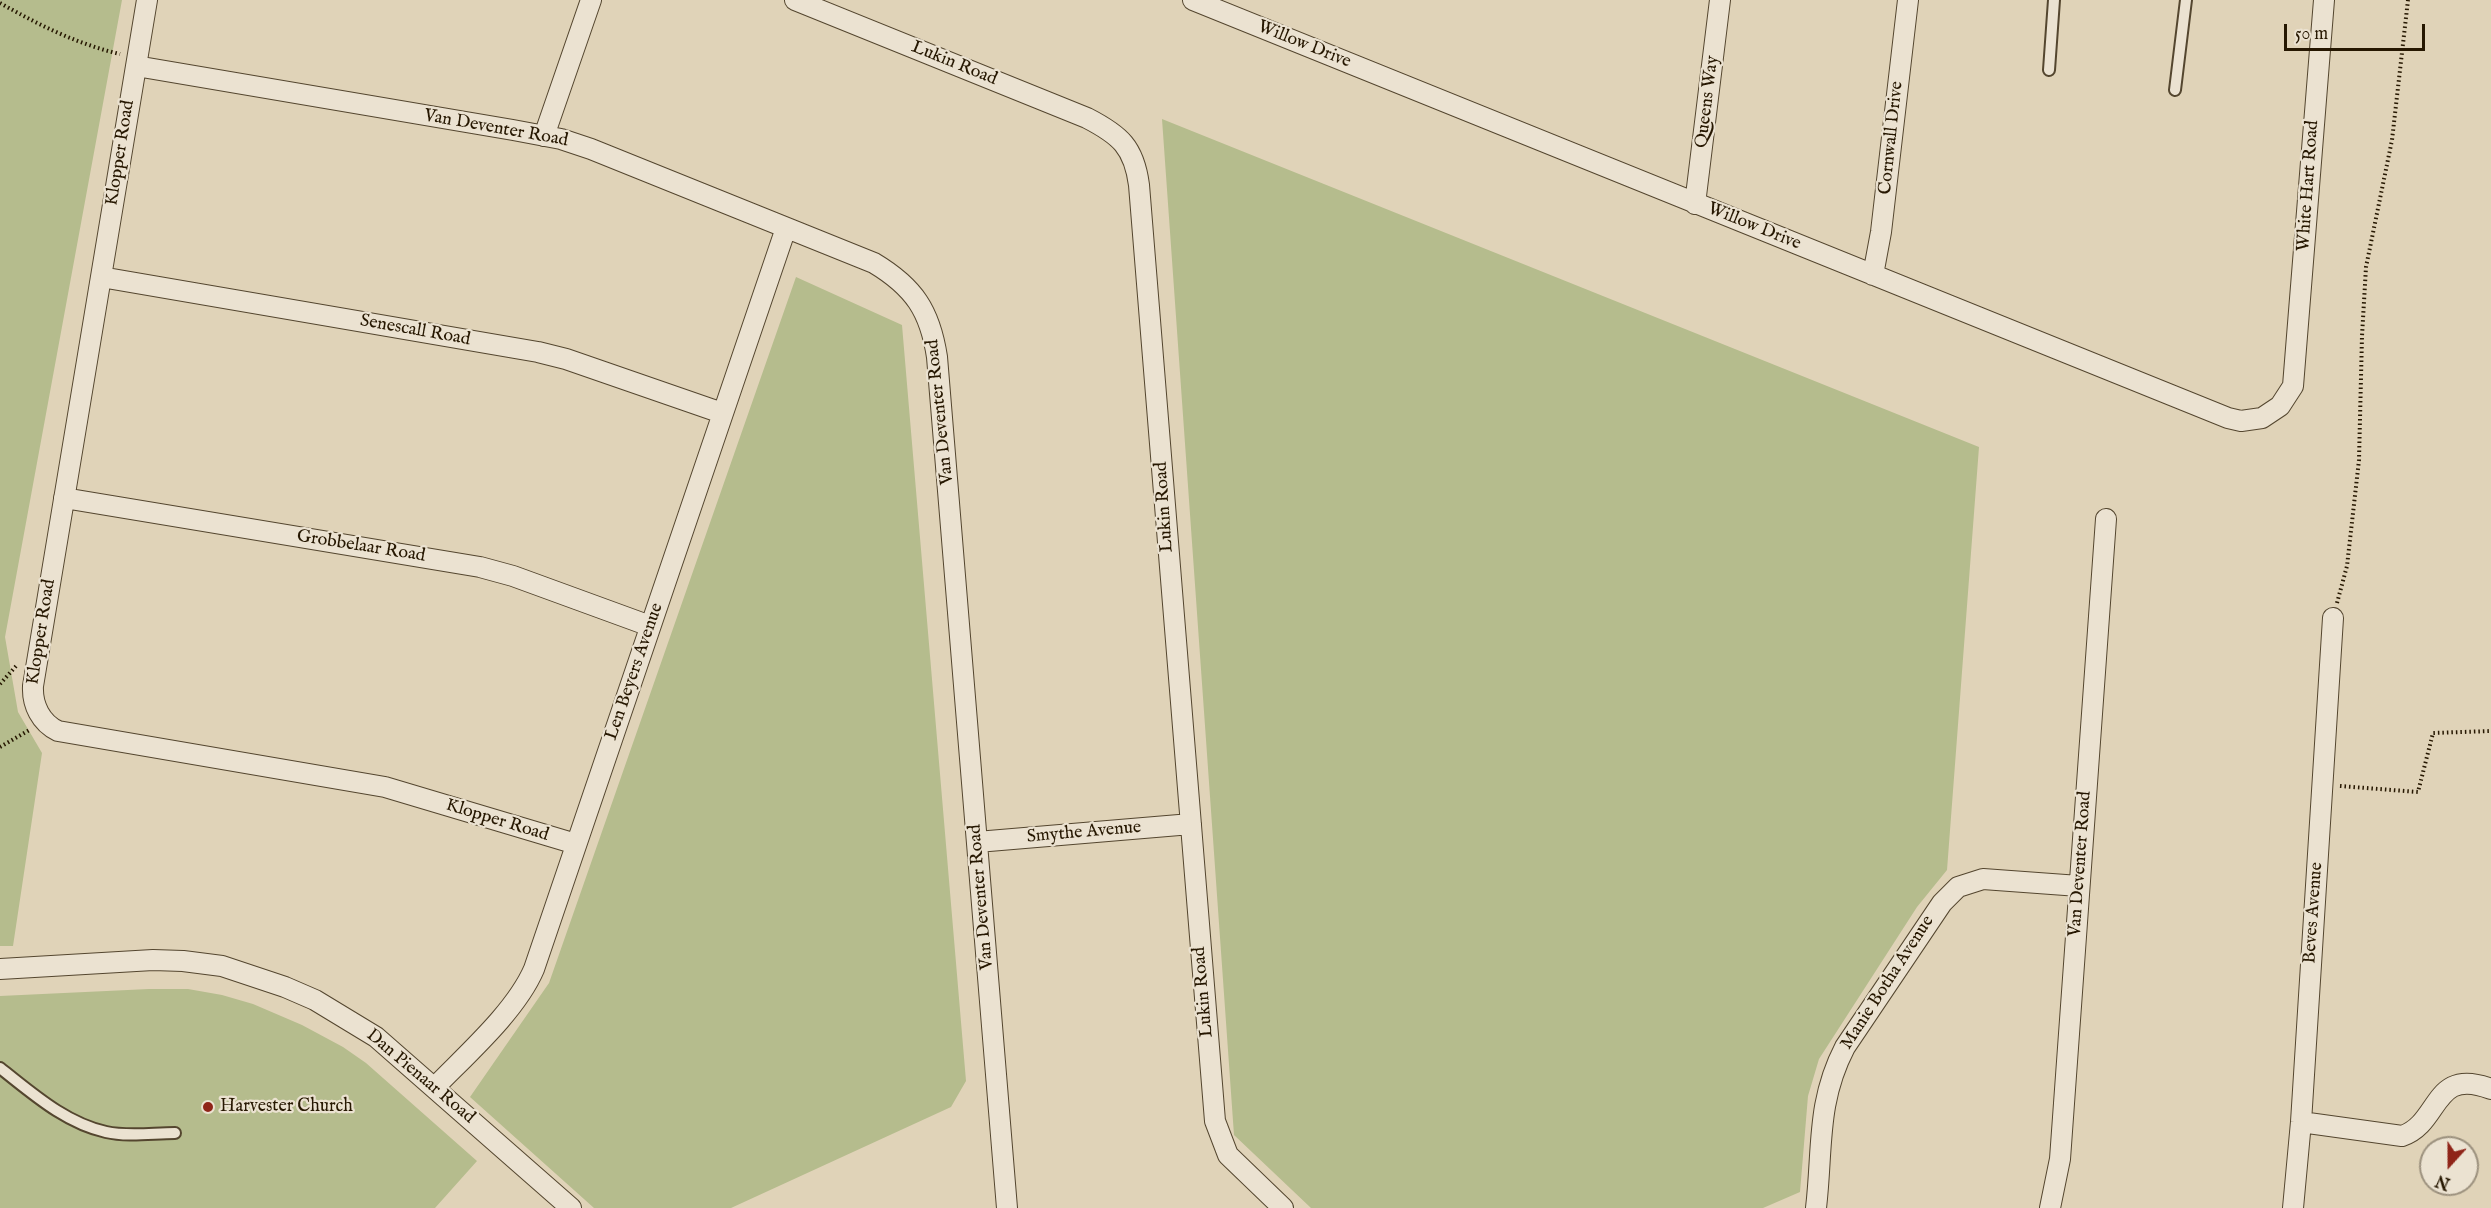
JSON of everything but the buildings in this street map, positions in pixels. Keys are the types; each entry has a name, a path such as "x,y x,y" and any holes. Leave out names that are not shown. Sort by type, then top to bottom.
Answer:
{"street":[{"name":"Klopper Road","path":"147,0 32,694 36,709 45,721 58,731 385,788 576,844"},
{"path":"544,136 591,0"},
{"name":"Lukin Road","path":"795,0 1088,118 1116,134 1133,158 1139,185 1215,1121 1228,1155 1283,1208"},
{"name":"Willow Drive","path":"1193,0 2234,420 2253,420 2272,412 2288,396 2295,372"},
{"name":"Queens Way","path":"1695,204 1720,0"},
{"name":"Cornwall Drive","path":"1873,275 1881,232 1908,0"},
{"name":"White Hart Road","path":"2295,372 2324,0"},
{"name":"Van Deventer Road","path":"136,62 561,139 874,263 893,274 921,304 930,322 937,357 1007,1208"},
{"name":"Len Beyers Avenue","path":"435,1087 510,1007 526,986 534,969 786,228"},
{"name":"Senescall Road","path":"101,277 538,352 566,359 722,413"},
{"name":"Grobbelaar Road","path":"64,498 480,567 513,576 650,626"},
{"name":"Van Deventer Road","path":"2050,1208 2060,1159 2106,519"},
{"name":"Beves Avenue","path":"2293,1208 2301,1122 2333,618"},
{"name":"Smythe Avenue","path":"977,842 1191,824"},
{"name":"Manie Botha Avenue","path":"1816,1208 1823,1107 1836,1064 1845,1047 1942,903 1958,887 1983,879 2079,886"},
{"name":"Dan Pienaar Road","path":"0,969 166,960 241,971 285,987 346,1018 376,1037 572,1208"},
{"path":"2301,1122 2402,1136 2411,1133 2436,1102 2454,1085 2463,1082 2491,1089"}],"lane":[{"path":"2049,69 2054,0"},
{"path":"2175,90 2186,0"},
{"path":"0,1068 49,1107 92,1128 107,1133 175,1133"}],"path":[{"path":"2333,618 2347,566 2359,460 2366,267 2392,140 2408,0"},
{"path":"0,3 43,27 90,47 136,62"},
{"path":"0,747 45,721"},
{"path":"2322,785 2418,792 2433,733 2491,731"}],"green space":[{"path":"0,0 122,0 5,637 18,712 42,753 13,946 0,946"},
{"path":"1162,119 1979,447 1947,870 1917,907 1819,1059 1808,1096 1800,1192 1763,1208 1311,1208 1234,1135"},
{"path":"796,277 902,325 966,1081 951,1107 731,1208 594,1208 470,1097 549,983"},
{"name":"Harvester Church","path":"188,989 222,995 253,1004 302,1025 343,1047 366,1063 477,1161 435,1208 0,1208 0,996"}],"place":[{"name":"Harvester Church","path":"208,1107"}]}
